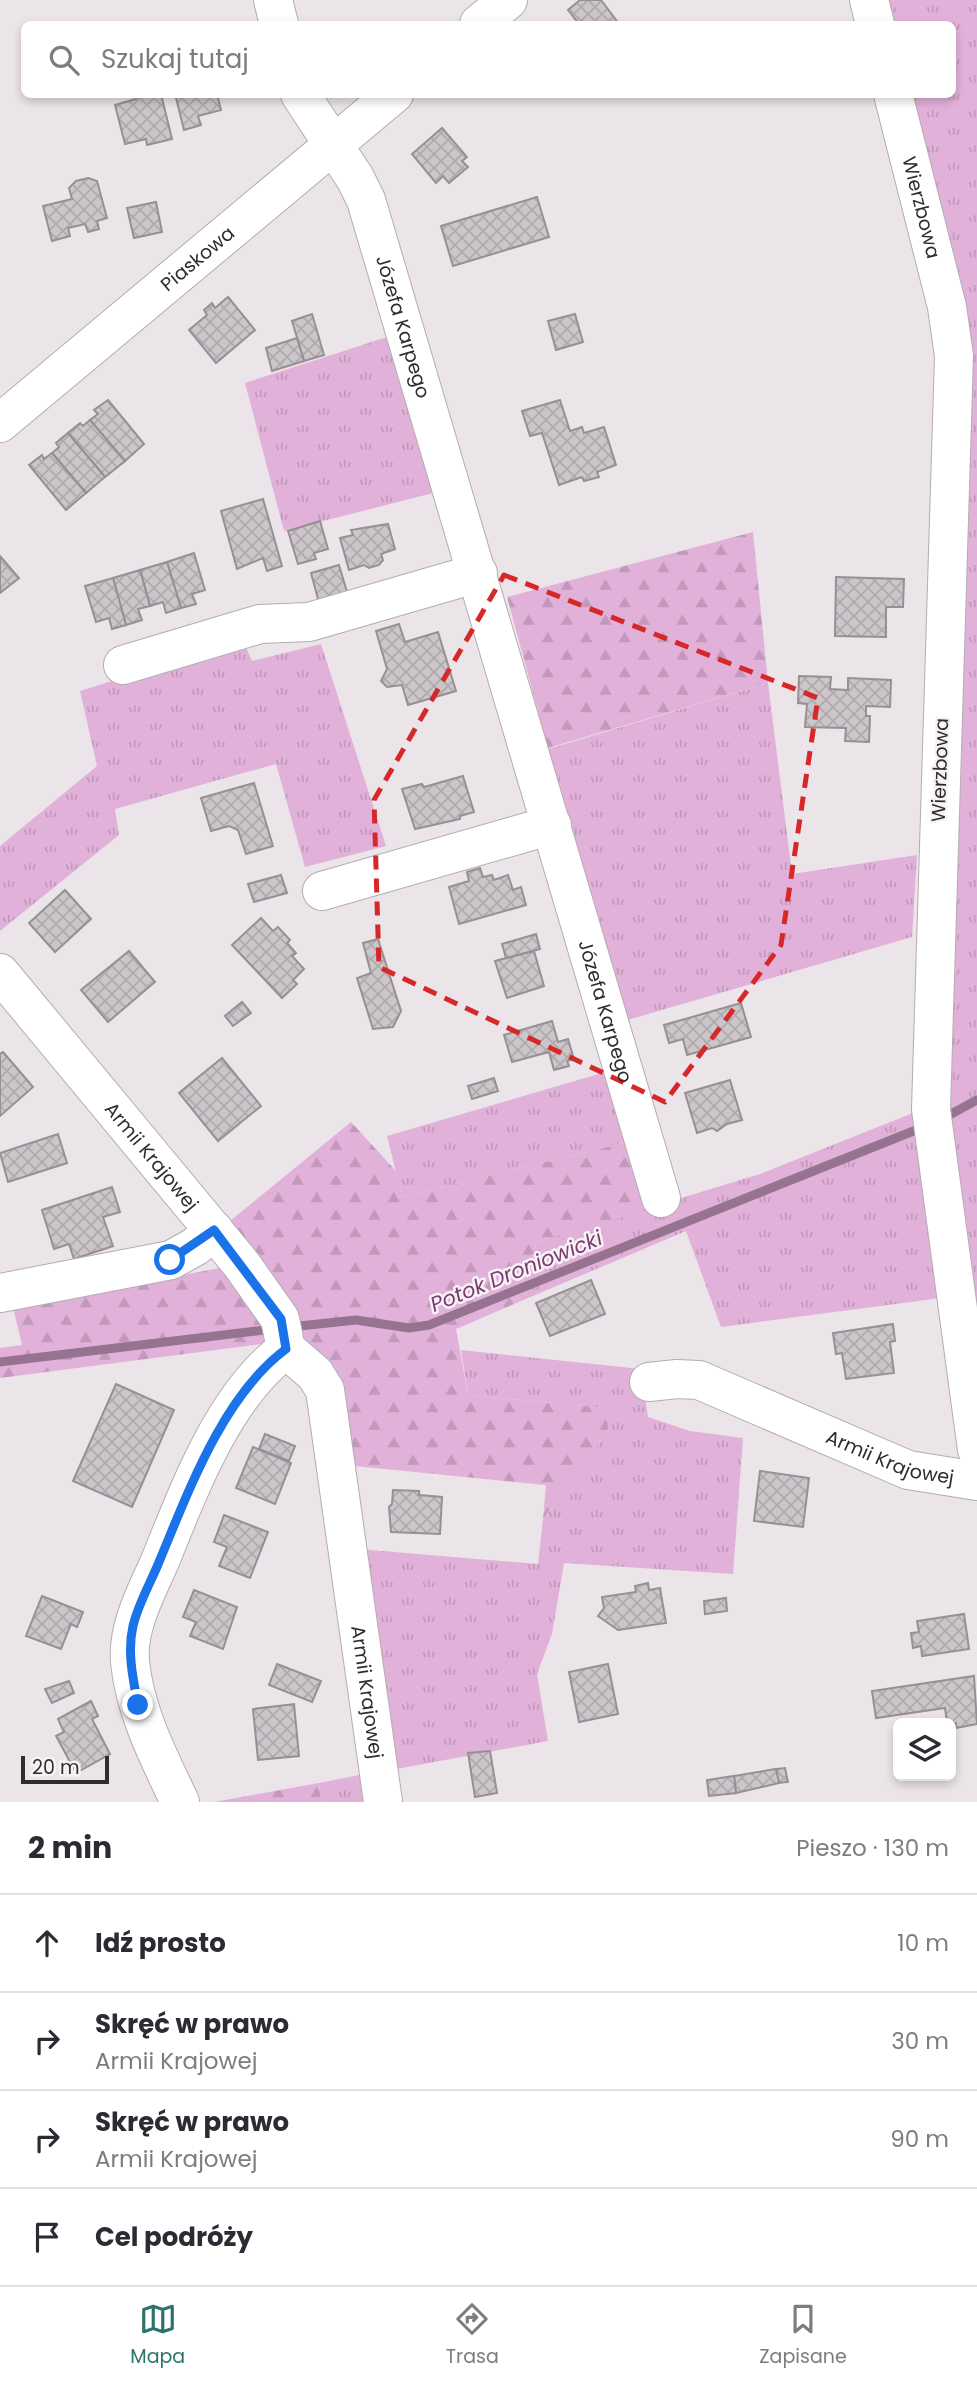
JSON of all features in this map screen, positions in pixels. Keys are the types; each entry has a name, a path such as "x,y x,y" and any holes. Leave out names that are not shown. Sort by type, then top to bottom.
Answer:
{"street":[{"path":"273,0 278,21"},
{"path":"483,21 508,0"},
{"path":"869,0 874,21"},
{"name":"Józefa Karpego","path":"303,98 366,200 661,1198"},
{"name":"Piaskowa","path":"0,423 389,98"},
{"name":"Wierzbowa","path":"894,98 947,307 954,356 932,1123 977,1450"},
{"path":"123,665 260,624 309,622 478,573"},
{"path":"322,891 552,825"},
{"name":"Armii Krajowej","path":"0,973 214,1230 283,1335 315,1374 325,1391 383,1802"},
{"path":"0,1293 170,1260 214,1230"},
{"path":"180,1802 138,1705 130,1660 133,1626 188,1492 217,1434 268,1362 283,1335"},
{"name":"Armii Krajowej","path":"649,1382 699,1380 908,1470 977,1481"}],"highlighted area":[{"path":"504,575 818,698 781,945 665,1102 379,967 374,800"}],"green space":[{"path":"881,0 977,0 977,1374 944,1150 959,398 905,98 956,98 956,21 886,21"},
{"path":"393,335 437,492 284,531 245,383"},
{"path":"753,532 768,683 548,748 507,597"},
{"path":"243,640 252,661 321,644 386,846 305,867 276,764 115,809 119,835 0,931 0,846 97,766 80,691"},
{"path":"768,683 792,874 917,855 912,937 624,1021 548,749"},
{"path":"609,1071 628,1142 402,1197 387,1136"},
{"path":"913,1113 941,1298 721,1327 686,1231 514,1304 537,1242 760,1174"},
{"path":"351,1122 396,1171 402,1197 628,1142 647,1210 537,1242 514,1304 456,1329 468,1395 607,1408 608,1430 543,1519 546,1485 345,1465 224,1226"},
{"path":"220,1268 265,1316 269,1343 0,1378 0,1348 22,1345 13,1307"},
{"path":"461,1350 641,1369 648,1417 690,1431 743,1438 733,1574 564,1563 552,1634 537,1674 548,1741 391,1770 358,1549 538,1564 543,1519 608,1430 606,1408 468,1395"},
{"path":"369,1773 372,1802 321,1802 319,1783"},
{"path":"319,1783 321,1802 214,1802"}],"building":[{"path":"580,0 601,0 617,21 577,21 568,10"},
{"path":"162,98 172,139 147,145 146,139 125,144 115,105 136,99"},
{"path":"176,98 218,98 221,110 198,116 201,125 184,130"},
{"path":"442,128 467,157 462,161 468,167 449,183 443,176 436,183 412,154"},
{"path":"88,178 97,181 107,218 97,221 99,229 88,232 85,224 68,228 70,236 52,241 43,206 72,199 69,188 76,181"},
{"path":"537,197 549,237 453,266 441,226"},
{"path":"156,202 162,232 134,238 127,208"},
{"path":"228,297 255,330 216,363 189,330 207,315 204,310 212,303 215,308"},
{"path":"312,314 324,355 304,361 292,321"},
{"path":"575,314 583,342 556,350 548,321"},
{"path":"297,338 304,361 272,371 266,348"},
{"path":"108,400 144,444 125,461 90,420 98,414 94,410"},
{"path":"560,400 570,431 582,427 584,433 604,427 616,465 597,472 599,477 584,481 582,477 559,485 542,433 530,436 522,411"},
{"path":"90,420 125,461 105,477 68,433 80,423 83,426"},
{"path":"68,433 105,477 86,493 52,453 59,447 56,443"},
{"path":"52,453 86,493 66,510 29,465 42,455 44,459"},
{"path":"263,499 282,566 267,571 263,558 237,569 221,511"},
{"path":"320,521 328,549 314,553 316,559 298,564 288,531"},
{"path":"388,524 395,549 381,554 383,560 379,565 369,568 364,565 349,570 340,538 353,535 351,530"},
{"path":"194,553 205,590 192,594 196,604 181,608 167,562"},
{"path":"0,556 19,578 0,593"},
{"path":"167,562 181,608 166,613 163,602 150,606 140,570"},
{"path":"339,565 350,602 321,610 311,573"},
{"path":"140,570 150,606 138,609 142,620 126,625 113,578"},
{"path":"836,577 904,579 903,607 886,607 886,637 835,636"},
{"path":"113,578 126,625 112,629 109,618 96,622 85,586"},
{"path":"399,624 405,642 438,632 456,691 408,705 402,685 387,687 381,681 387,669 376,631"},
{"path":"799,676 831,677 830,689 848,690 848,678 891,680 890,707 866,706 866,716 870,716 869,742 845,741 846,728 805,727 807,704 798,703"},
{"path":"463,776 474,812 460,816 460,819 415,829 402,789 422,784 424,787"},
{"path":"254,783 273,846 246,854 238,830 229,826 211,831 201,798"},
{"path":"480,868 483,877 492,875 494,880 508,875 513,890 521,887 526,905 459,924 449,887 469,881 467,872"},
{"path":"281,875 287,893 254,902 248,884"},
{"path":"65,890 91,919 55,952 29,923"},
{"path":"261,918 273,931 278,927 290,940 287,943 296,953 292,956 304,969 293,980 297,984 282,998 232,945"},
{"path":"536,934 540,949 506,958 502,944"},
{"path":"378,939 401,1011 393,1027 373,1029 357,978 371,973 363,943"},
{"path":"129,951 155,982 108,1022 81,990"},
{"path":"534,951 544,986 507,998 495,961"},
{"path":"242,1002 251,1013 233,1026 225,1016"},
{"path":"741,1003 751,1037 687,1055 683,1039 669,1043 664,1025"},
{"path":"552,1021 558,1042 568,1039 574,1059 567,1061 569,1066 554,1070 549,1052 512,1062 504,1035"},
{"path":"3,1052 33,1087 0,1116 0,1054"},
{"path":"222,1058 261,1106 218,1141 179,1093"},
{"path":"494,1078 498,1091 472,1099 468,1086"},
{"path":"730,1080 742,1120 727,1124 717,1131 712,1128 697,1133 685,1093"},
{"path":"58,1134 67,1163 8,1182 0,1153"},
{"path":"112,1187 120,1212 103,1217 113,1246 74,1259 69,1244 54,1249 42,1210"},
{"path":"591,1280 605,1314 550,1336 536,1303"},
{"path":"893,1324 895,1341 890,1342 894,1373 846,1379 842,1353 836,1354 833,1333"},
{"path":"116,1384 174,1410 132,1507 73,1481"},
{"path":"265,1434 295,1446 289,1461 259,1449"},
{"path":"253,1447 291,1463 275,1504 236,1488"},
{"path":"760,1471 809,1478 803,1527 754,1521"},
{"path":"393,1490 419,1491 419,1495 442,1497 440,1534 391,1532 389,1507 392,1504"},
{"path":"224,1515 268,1532 250,1578 219,1566 227,1547 214,1542"},
{"path":"648,1583 649,1590 660,1588 666,1623 618,1630 598,1616 604,1608 602,1597 636,1592 635,1586"},
{"path":"194,1590 237,1607 223,1649 190,1636 196,1622 183,1617"},
{"path":"42,1596 83,1612 77,1627 71,1624 61,1649 26,1636"},
{"path":"726,1598 727,1611 705,1614 704,1601"},
{"path":"964,1614 969,1649 922,1656 921,1646 913,1648 911,1633 919,1632 917,1621"},
{"path":"277,1664 321,1681 312,1702 269,1685"},
{"path":"608,1664 618,1714 579,1722 569,1672"},
{"path":"974,1676 977,1724 956,1728 956,1718 946,1718 945,1708 876,1718 872,1691"},
{"path":"69,1681 74,1693 52,1703 45,1689"},
{"path":"91,1701 98,1716 92,1719 110,1754 76,1773 56,1736 64,1732 58,1719"},
{"path":"294,1704 299,1756 258,1760 253,1709"},
{"path":"490,1751 497,1793 475,1797 468,1753"},
{"path":"785,1768 788,1782 779,1783 776,1769"},
{"path":"776,1769 779,1783 736,1793 734,1776"},
{"path":"734,1776 736,1793 709,1796 707,1780"}],"waterway":[{"name":"Potok Droniowicki","path":"942,1119 977,1100"},
{"name":"Potok Droniowicki","path":"290,1327 356,1320 409,1328 429,1325 926,1126"},
{"name":"Potok Droniowicki","path":"0,1362 273,1329"}],"route":[{"path":"138,1705 130,1660 133,1626 188,1492 217,1434 268,1362 286,1349 281,1319 214,1230 195,1246 170,1260"}]}
